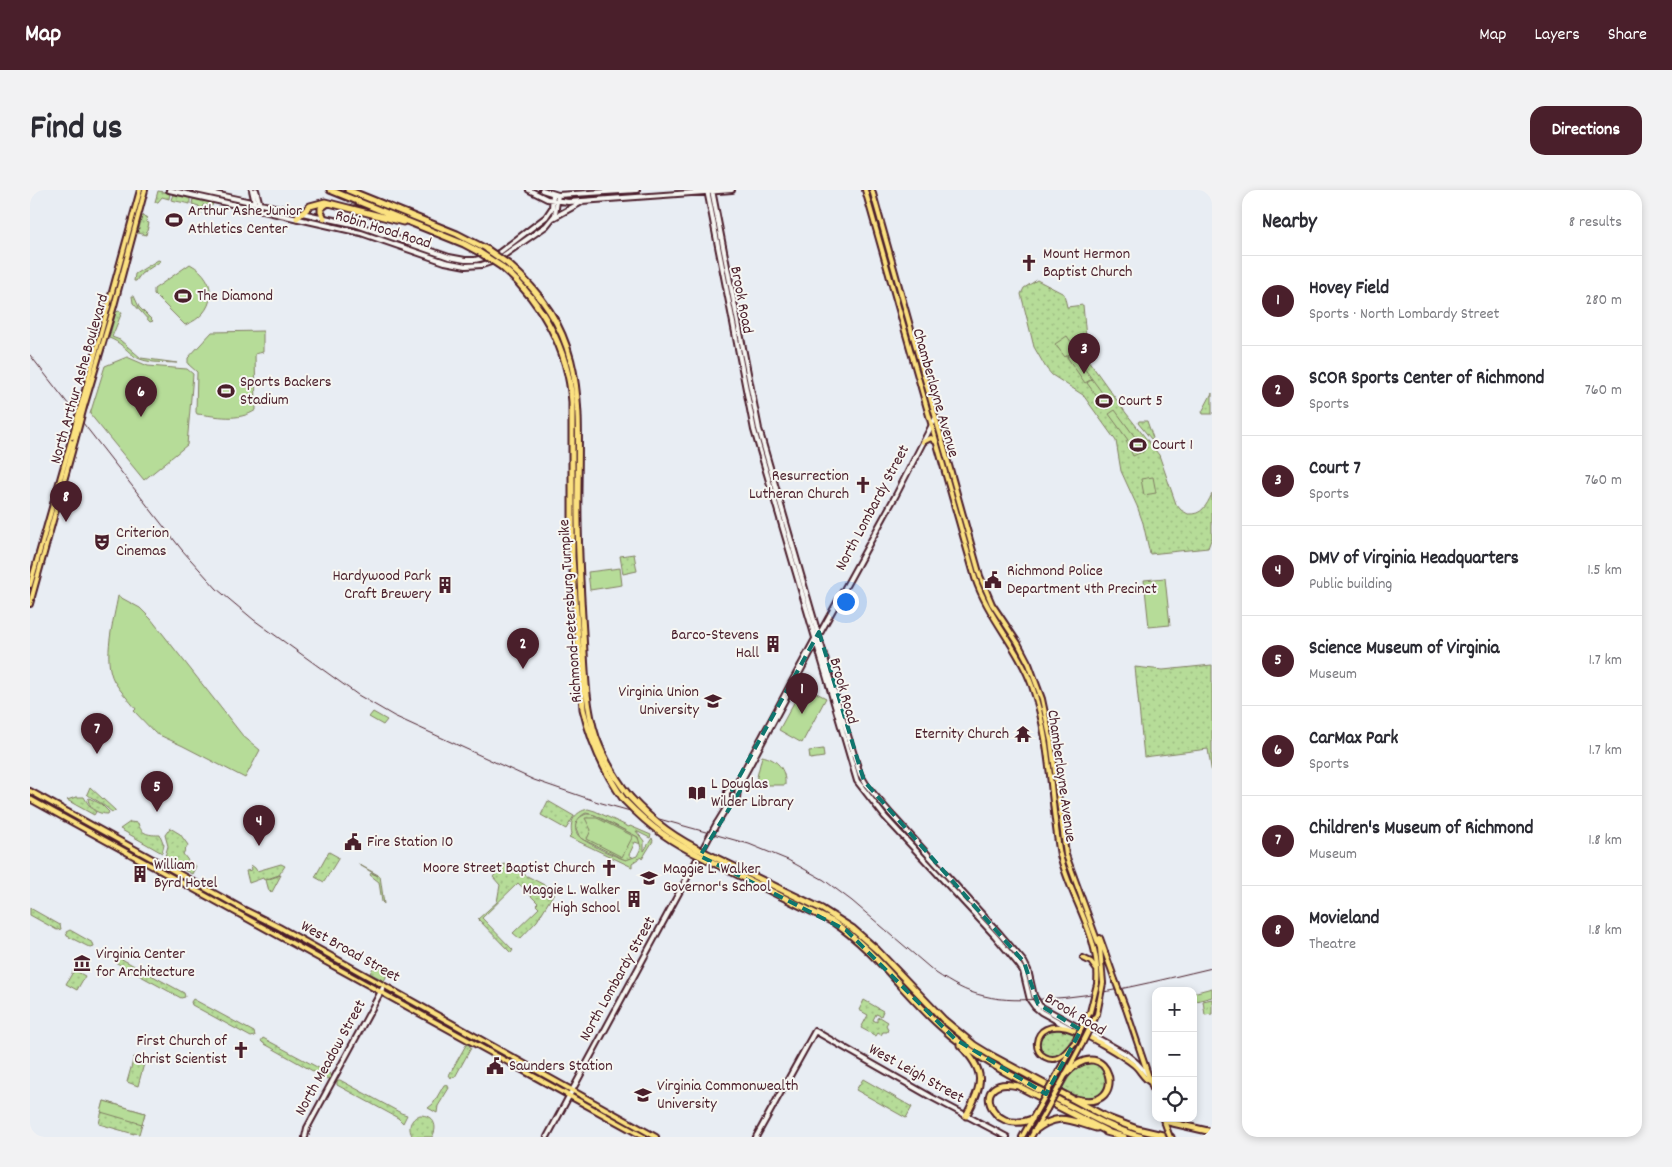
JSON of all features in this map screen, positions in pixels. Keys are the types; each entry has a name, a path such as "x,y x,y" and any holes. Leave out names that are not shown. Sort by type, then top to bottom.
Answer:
{"highway":[{"name":"Richmond-Petersburg Turnpike","path":"330,190 479,252 502,267 521,285 542,311 551,326 564,358 571,389 571,541 581,688 587,726 598,758 612,783 645,821 670,840 839,918 870,944 944,1020 967,1039 1010,1067 1118,1122 1147,1132 1171,1137"},
{"name":"Richmond-Petersburg Turnpike","path":"348,190 457,234 488,250 508,264 533,289 550,311 558,326 571,358 577,389 578,541 586,684 593,727 609,766 627,798"},
{"path":"297,218 313,205 322,202 422,227"},
{"path":"324,218 321,208 329,203"},
{"name":"Richmond-Petersburg Turnpike","path":"707,856 846,930 926,1013 955,1039 1007,1073 1110,1126 1142,1137"},
{"path":"955,1039 974,1060 979,1073 980,1088 966,1116"},
{"path":"1066,1074 1078,1062 1093,1060 1105,1068 1109,1080 1106,1092 1096,1100 1081,1100 1067,1097"},
{"path":"992,1119 989,1108 991,1097 1000,1088 1013,1085 1110,1132"},
{"path":"1016,1128 1024,1126 1032,1119"},
{"path":"1034,1131 1049,1120 1059,1119 1124,1137"},
{"path":"1172,1122 1212,1132"},
{"path":"997,1125 1005,1128"}],"main road":[{"name":"North Arthur Ashe Boulevard","path":"30,604 140,190"},
{"name":"North Arthur Ashe Boulevard","path":"83,406 114,306 145,190"},
{"name":"Robin Hood Road","path":"170,190 361,233 445,262 466,266 482,265 497,260 512,251 553,218 556,195"},
{"name":"Robin Hood Road","path":"182,193 195,194 198,190 324,218 370,230 449,257 475,260 500,252 538,225 550,213 555,201"},
{"path":"252,190 261,210"},
{"path":"256,190 257,204"},
{"path":"530,190 538,196 555,201 584,201 732,190"},
{"path":"542,190 556,195 637,190"},
{"name":"Chamberlayne Avenue","path":"865,190 976,582 986,605 1018,655 1037,701 1043,729 1060,855 1092,940 1098,971 1092,1007 1075,1042 1022,1137"},
{"name":"Chamberlayne Avenue","path":"872,190 983,585 992,604 1023,652 1042,699 1051,741 1066,855 1093,925 1102,956 1103,983 1097,1014 1047,1109 1030,1137"},
{"name":"Brook Road","path":"709,191 758,424 804,588 860,773 868,787 1024,962 1028,970 1034,996 1040,1006 1126,1054 1140,1066 1150,1080"},
{"name":"Brook Road","path":"709,191 754,430 855,776 860,786 885,817 995,936 1019,965 1023,971 1029,997 1035,1007 1127,1060 1150,1080"},
{"path":"553,218 584,201"},
{"name":"North Lombardy Street","path":"734,791 935,419"},
{"path":"923,442 929,438 936,442"},
{"name":"North Arthur Ashe Boulevard","path":"30,585 74,439"},
{"name":"West Broad Street","path":"30,791 656,1137"},
{"path":"734,791 738,797 734,801 727,798 727,792 734,791"},
{"name":"North Lombardy Street","path":"547,1137 726,807 727,798"},
{"name":"West Broad Street","path":"30,800 644,1137"},
{"name":"North Lombardy Street","path":"726,807 734,801"},
{"name":"Chamberlayne Avenue","path":"1093,925 1126,1009 1152,1086"},
{"path":"1083,958 1091,962 1098,971"},
{"name":"North Meadow Street","path":"304,1137 386,987"},
{"path":"1074,1030 1048,1028 1040,1034 1037,1045 1043,1056 1055,1059 1063,1056 1075,1042"},
{"name":"West Leigh Street","path":"756,1137 815,1031 1007,1137"},
{"path":"1165,1122 1171,1137"}],"highlighted area":[{"path":"819,632 864,781 1024,962 1038,1004 1081,1030 1046,1094 955,1039 846,930 700,856 740,791 732,790"}],"green space":[{"path":"867,190 869,190 904,317"},
{"path":"158,191 170,193 169,199 162,197 158,202 155,202"},
{"path":"173,194 190,198 190,204 171,200"},
{"path":"193,199 213,203 212,206 203,205 201,214 198,213 199,206 192,204"},
{"path":"142,216 147,217 146,222 149,223 146,235 138,233"},
{"path":"158,260 161,261 134,281 135,274"},
{"name":"The Diamond","path":"190,264 200,271 206,279 210,287 210,296 208,305 203,313 185,325 154,294 154,289"},
{"path":"1037,280 1064,294 1067,307 1083,305 1088,360 1159,455 1176,504 1188,514 1197,513 1205,506 1212,494 1212,537 1208,548 1150,554 1143,523 1121,471 1116,441 1083,395 1052,375 1034,347 1021,294 1024,288"},
{"path":"132,296 134,296 139,307 153,321 150,322 133,303"},
{"path":"116,312 122,312 112,337 120,340 141,358 177,363 139,359 109,338"},
{"path":"905,325 919,365 918,367"},
{"name":"Sports Backers Stadium","path":"263,331 263,352 255,354 256,410 249,414 235,417 197,414 197,372 188,364 188,358 212,332"},
{"path":"1067,336 1076,349 1065,357 1055,344"},
{"path":"1073,353 1092,379 1085,383 1067,357"},
{"path":"127,357 148,366 187,369 193,374 187,445 144,480 90,414 105,366"},
{"path":"1092,379 1111,405 1106,409 1087,383"},
{"path":"1212,393 1212,414 1203,414 1202,412"},
{"path":"1115,410 1135,437 1137,436 1144,451 1133,456 1126,441 1128,440 1109,414"},
{"path":"1139,421 1147,421 1153,438 1151,439 1138,423"},
{"path":"1153,477 1156,493 1144,495 1141,479"},
{"path":"634,554 637,571 623,574 620,556"},
{"path":"620,568 622,585 590,590 588,572"},
{"path":"1165,578 1170,625 1149,627 1144,580"},
{"path":"118,596 140,608 151,619 243,736 260,750 245,778 155,733 134,711 136,709 114,681 109,662 110,639"},
{"path":"1212,665 1212,774 1208,749 1144,757 1135,667 1163,670"},
{"path":"803,686 826,698 802,743 779,730"},
{"path":"373,712 387,720 383,725 369,717"},
{"path":"823,749 824,757 810,759 809,751"},
{"path":"762,756 776,762 780,766 784,774 785,785 757,785 756,781"},
{"path":"90,787 116,811 112,812 90,797 87,794"},
{"path":"84,797 90,807 96,812 94,815 67,800"},
{"path":"89,798 101,804 109,812 108,814 93,809 89,803"},
{"path":"548,801 574,816 566,829 541,815"},
{"path":"583,810 595,811 651,835 650,838 636,831 644,841 644,851 652,838 653,841 642,859 641,857 632,863 632,867 569,837 572,834 572,821","holes":["586,813 595,815 638,837 641,848 637,856 626,860 582,839 576,832 577,821"]},
{"path":"586,814 592,814 638,837 641,844 635,842 629,855 634,858 623,859 580,838 575,826 578,818"},
{"path":"585,818 597,818 633,836 622,857 587,839 591,830"},
{"path":"130,822 138,823 141,830 146,834 160,835 164,845 162,853 120,829"},
{"path":"170,828 180,834 188,845 183,854 190,863 196,866 192,874 164,860 168,846 165,835"},
{"path":"329,852 338,857 338,859 324,882 315,877"},
{"path":"281,864 285,866 279,875 249,883 246,871 252,870 251,865 257,871"},
{"path":"358,864 380,876 384,904 382,902 379,882 370,875 371,873 378,876"},
{"path":"504,864 554,890 537,921 520,939 513,933 539,908 536,905 538,903 518,883 482,918 513,950 511,953 478,919 497,902 500,885 493,877"},
{"path":"281,875 272,892 269,891 266,880"},
{"path":"30,908 60,925 61,929 57,930 30,915"},
{"path":"70,930 93,943 94,947 91,948 67,936 66,932"},
{"path":"115,957 184,993 185,997 181,998 115,962"},
{"path":"376,963 389,971 384,981 370,973"},
{"path":"74,970 85,976 77,990 66,984"},
{"path":"1212,988 1212,997 1197,1001 1197,992"},
{"path":"193,999 254,1032 255,1036 251,1037 192,1005"},
{"path":"1212,999 1212,1014 1205,1015 1203,1001"},
{"path":"864,1000 883,1011 881,1016 876,1014 873,1020 877,1022 877,1018 880,1017 888,1022 886,1025 887,1032 883,1032 881,1035 878,1033 876,1036 861,1028 868,1015 859,1010"},
{"path":"1056,1029 1068,1031 1074,1035 1061,1053 1053,1057 1048,1056 1042,1053 1039,1043 1047,1031"},
{"path":"263,1038 330,1074 331,1078 327,1079 263,1043 261,1041"},
{"path":"468,1044 471,1048 455,1077 451,1078 449,1075"},
{"path":"134,1057 145,1060 138,1086 127,1082"},
{"path":"1091,1061 1099,1065 1107,1077 1105,1090 1100,1095 1094,1098 1085,1098 1062,1089 1075,1067"},
{"path":"863,1079 912,1107 906,1118 856,1090"},
{"path":"337,1080 407,1115 403,1123 398,1118 337,1085"},
{"path":"447,1084 449,1088 438,1106 437,1113 428,1108 433,1104 444,1085"},
{"path":"104,1101 145,1113 139,1134 99,1124"},
{"path":"104,1101 145,1113 142,1124 101,1112"},
{"path":"420,1115 425,1115 431,1119 435,1125 432,1137 413,1137 410,1124"}],"railway":[{"path":"30,355 182,550 217,589 254,620 358,695 394,716 534,780 598,802 749,844 788,860 824,880 852,901 936,973 959,987 977,994 992,998 1014,1000 1086,995 1212,968"}],"place":[{"name":"Arthur Ashe Junior Athletics Center","path":"174,220"},
{"name":"Mount Hermon Baptist Church","path":"1029,263"},
{"name":"The Diamond","path":"183,296"},
{"name":"Court 7","path":"1084,374"},
{"name":"Sports Backers Stadium","path":"226,391"},
{"name":"Court 5","path":"1104,401"},
{"name":"CarMax Park","path":"141,417"},
{"name":"Court 1","path":"1138,445"},
{"name":"Resurrection Lutheran Church","path":"863,485"},
{"name":"Movieland","path":"66,522"},
{"name":"Criterion Cinemas","path":"102,542"},
{"name":"Richmond Police Department 4th Precinct","path":"993,580"},
{"name":"Hardywood Park Craft Brewery","path":"445,585"},
{"name":"Barco-Stevens Hall","path":"773,644"},
{"name":"SCOR Sports Center of Richmond","path":"523,669"},
{"name":"Virginia Union University","path":"713,701"},
{"name":"Hovey Field","path":"802,714"},
{"name":"Eternity Church","path":"1023,734"},
{"name":"Children's Museum of Richmond","path":"97,754"},
{"name":"L Douglas Wilder Library","path":"697,793"},
{"name":"Science Museum of Virginia","path":"157,812"},
{"name":"Fire Station 10","path":"353,842"},
{"name":"DMV of Virginia Headquarters","path":"259,846"},
{"name":"Moore Street Baptist Church","path":"609,868"},
{"name":"William Byrd Hotel","path":"140,874"},
{"name":"Maggie L. Walker Governor's School","path":"649,878"},
{"name":"Maggie L. Walker High School","path":"634,899"},
{"name":"Virginia Center for Architecture","path":"82,963"},
{"name":"First Church of Christ Scientist","path":"241,1050"},
{"name":"Saunders Station","path":"495,1066"},
{"name":"Virginia Commonwealth University","path":"643,1095"}]}
